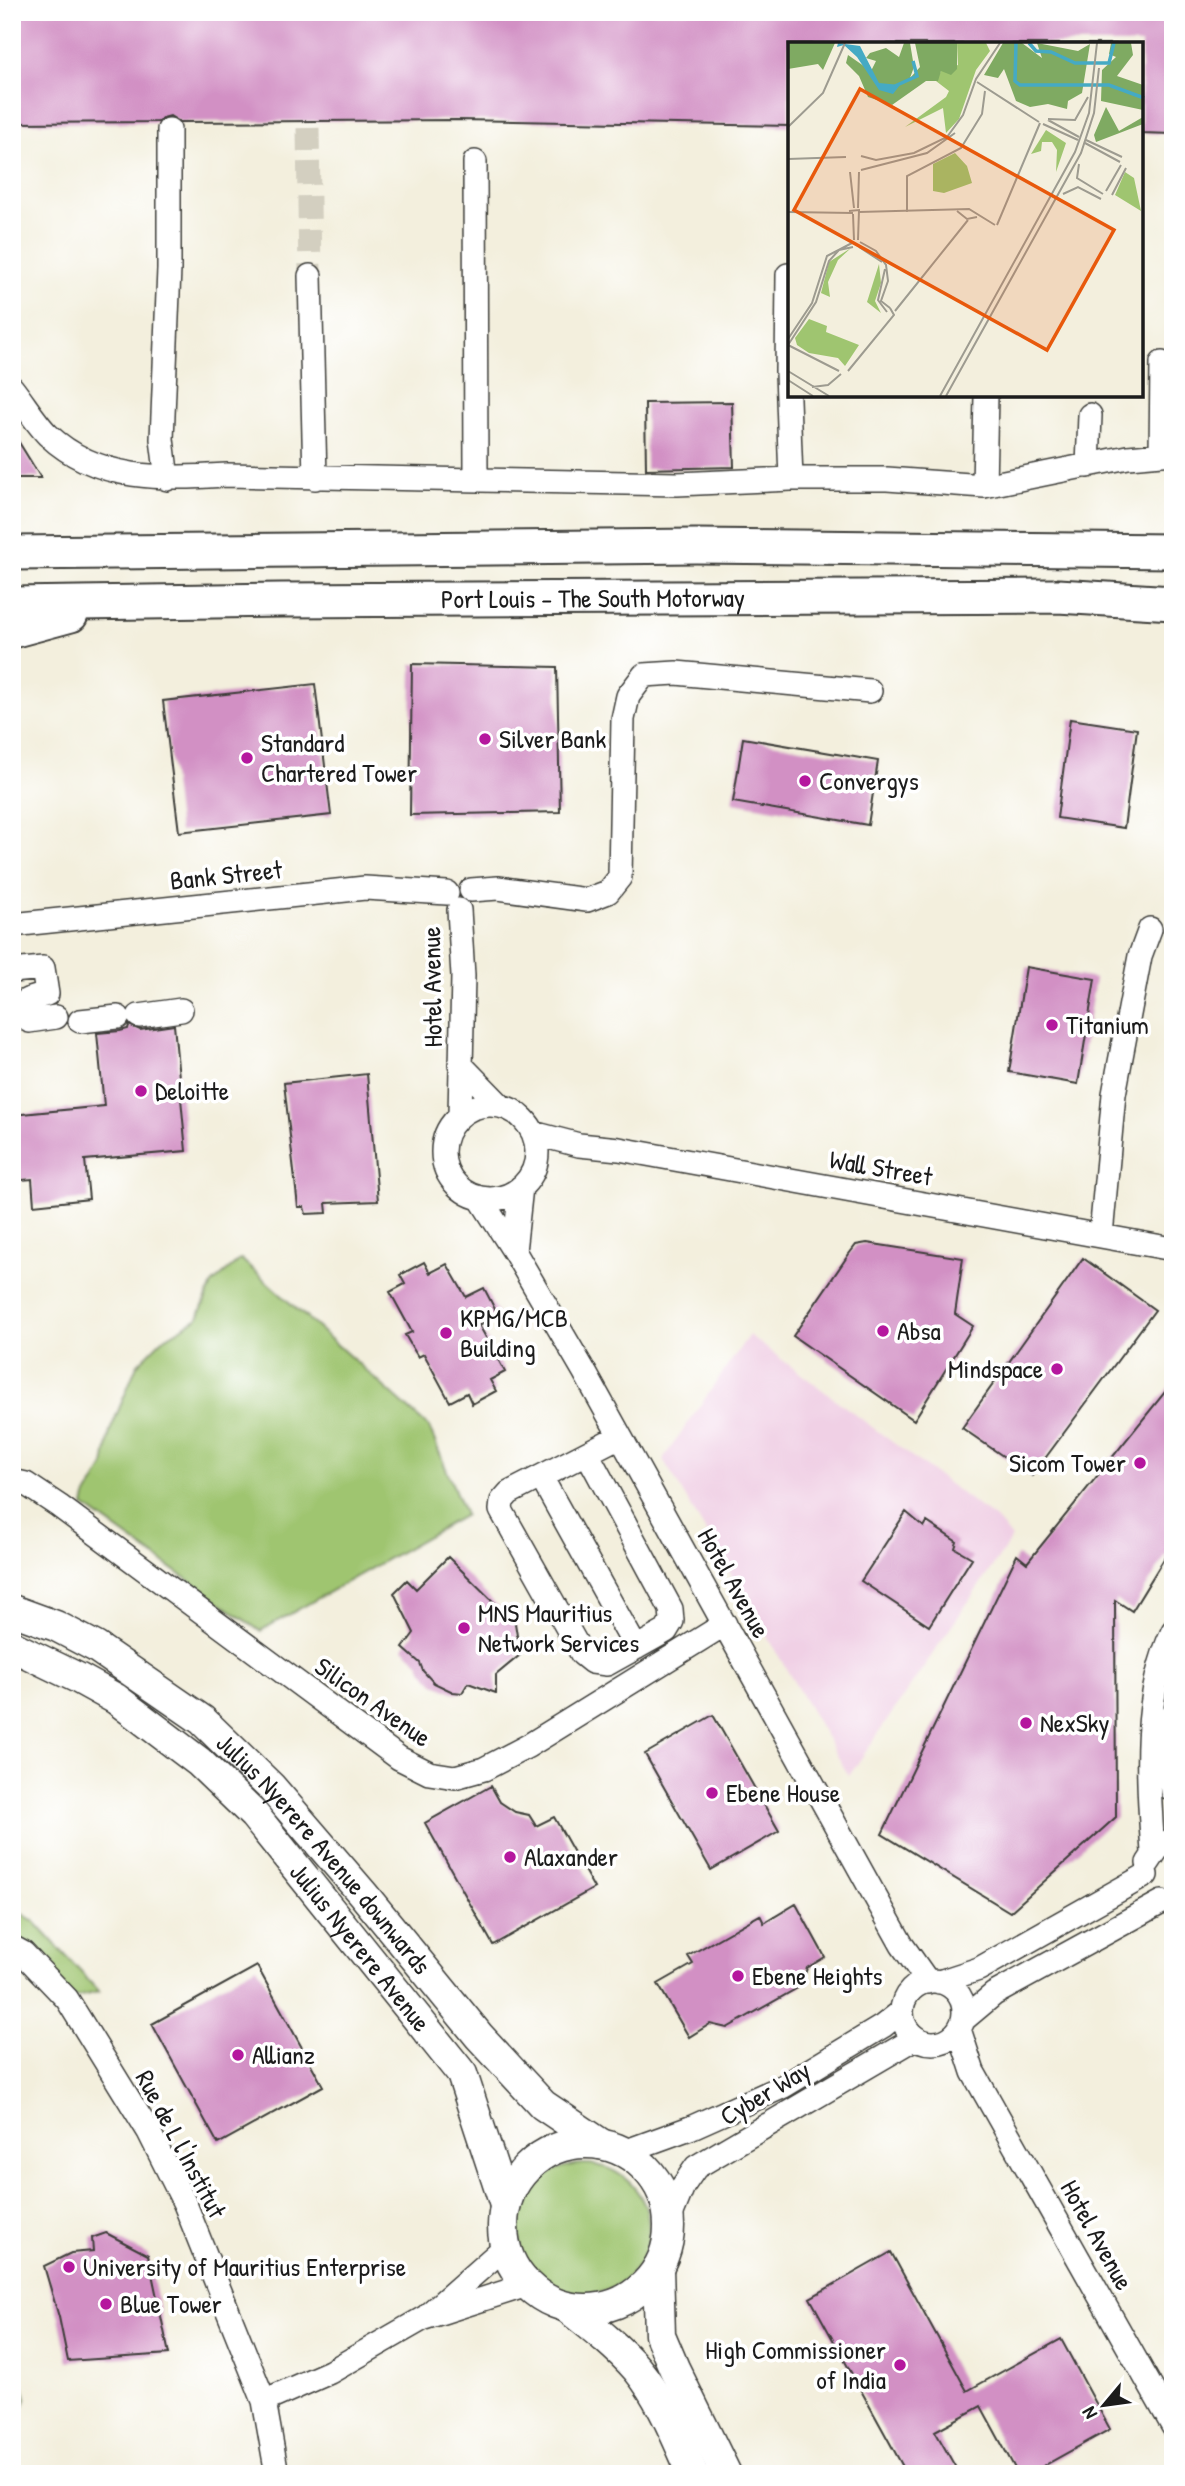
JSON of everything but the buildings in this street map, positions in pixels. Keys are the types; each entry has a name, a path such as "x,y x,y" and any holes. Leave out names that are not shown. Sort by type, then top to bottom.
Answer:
{"highway":[{"path":"12,537 187,551"},
{"name":"Port Louis – The South Motorway","path":"12,553 696,546 1173,551"},
{"name":"Port Louis – The South Motorway","path":"12,604 1058,596 1173,603"},
{"path":"12,631 117,603"}],"main road":[{"name":"Julius Nyerere Avenue downwards","path":"12,1610 56,1626 96,1647 202,1720 271,1787 479,2036 543,2105 612,2148"},
{"name":"Julius Nyerere Avenue","path":"12,1646 78,1678 142,1717 199,1762 254,1815 462,2074 505,2205"},
{"path":"576,2143 612,2148 646,2169 662,2193 669,2220 667,2245 658,2268 642,2288 620,2303 594,2309 568,2308 546,2300 527,2285 513,2267 505,2247 502,2226 505,2205 514,2182 531,2163 552,2149 576,2143"},
{"path":"658,2268 660,2335 726,2474"},
{"path":"568,2308 620,2351 639,2371 663,2412 693,2474"}],"street":[{"path":"167,479 162,439 169,269 169,130"},
{"path":"475,162 476,480"},
{"path":"788,275 787,373 791,479"},
{"path":"310,276 315,478"},
{"path":"12,388 48,435 79,459 113,472 167,479 227,475 677,484 791,479 887,479 984,486 1128,457 1167,453 1162,363"},
{"path":"984,486 986,397"},
{"path":"1088,466 1090,415"},
{"name":"Bank Street","path":"12,925 365,888 459,898 498,888 587,900 608,892 620,877 623,719 628,696 644,675 676,673 870,691"},
{"name":"Hotel Avenue","path":"459,898 463,976 460,1115"},
{"path":"1101,1236 1114,1094 1140,956 1150,929"},
{"path":"12,971 43,968 47,994 27,1000 29,1021 56,1017"},
{"path":"80,1021 181,1010"},
{"name":"Hotel Avenue","path":"460,1064 501,1106"},
{"path":"480,1106 501,1106 514,1111 525,1121 537,1146 531,1176 522,1187 509,1195 494,1199 480,1198 466,1192 454,1182 445,1162 445,1140 460,1115 480,1106"},
{"name":"Wall Street","path":"533,1133 579,1145 619,1149 1173,1249"},
{"name":"Wall Street","path":"536,1161 579,1145"},
{"path":"514,1251 522,1187"},
{"name":"Hotel Avenue","path":"480,1198 514,1251 725,1624 902,1945 920,1991"},
{"path":"587,1453 671,1609 671,1621 666,1631 607,1664 592,1662 582,1654 501,1510 502,1501 509,1493 620,1436"},
{"path":"541,1477 636,1648"},
{"name":"Silicon Avenue","path":"12,1480 26,1484 59,1506 399,1758 429,1773 456,1777 495,1763 528,1746 725,1624"},
{"path":"1153,1852 1150,1808 1152,1696 1173,1631"},
{"path":"1173,1713 1170,1724 1170,1773 1173,1791"},
{"path":"961,2025 961,2001 956,1992 920,1991 908,2031 925,2041 952,2036 995,1994 1167,1904 1154,1895 1146,1875 1153,1852 1160,1845 1173,1840"},
{"name":"Cyber Way","path":"612,2148 690,2128 784,2086 883,2026 920,1991 979,1969 1146,1875"},
{"name":"Rue de L l'Institut","path":"12,1947 23,1953 67,1999 149,2132 186,2204 264,2401 277,2474"},
{"name":"Hotel Avenue","path":"961,2025 973,2073 1173,2426"},
{"name":"Hotel Avenue","path":"925,2041 973,2073"},
{"name":"Cyber Way","path":"669,2220 683,2186 696,2167 925,2041"},
{"path":"264,2401 330,2372 424,2318 505,2247"},
{"path":"424,2318 527,2285"}],"shaded area":[{"path":"749,1335 998,1521 1012,1538 849,1776 663,1459"}],"green space":[{"path":"241,1259 429,1427 465,1515 260,1631 84,1506 86,1497 104,1466 110,1431 137,1365 163,1339 198,1318 212,1284"},
{"path":"12,1908 34,1921 99,1992 67,1999 12,1947"},
{"path":"584,2164 609,2169 630,2183 644,2204 649,2229 644,2254 630,2275 609,2289 584,2294 559,2289 538,2275 524,2254 519,2229 524,2204 538,2183 559,2169"},
{"path":"12,2343 26,2399 12,2431"}],"tunnel":[{"path":"308,128 310,276"}],"place":[{"name":"Silver Bank","path":"485,739"},
{"name":"Standard Chartered Tower","path":"247,758"},
{"name":"Convergys","path":"805,781"},
{"name":"Titanium","path":"1052,1025"},
{"name":"Deloitte","path":"141,1091"},
{"name":"Absa","path":"883,1331"},
{"name":"KPMG/MCB Building","path":"446,1333"},
{"name":"Mindspace","path":"1057,1369"},
{"name":"Sicom Tower","path":"1140,1463"},
{"name":"MNS Mauritius Network Services","path":"464,1628"},
{"name":"NexSky","path":"1026,1723"},
{"name":"Ebene House","path":"712,1793"},
{"name":"Alaxander","path":"510,1857"},
{"name":"Ebene Heights","path":"738,1976"},
{"name":"Allianz","path":"238,2055"},
{"name":"University of Mauritius Enterprise","path":"69,2267"},
{"name":"Blue Tower","path":"106,2304"},
{"name":"High Commissioner of India","path":"900,2365"}]}
